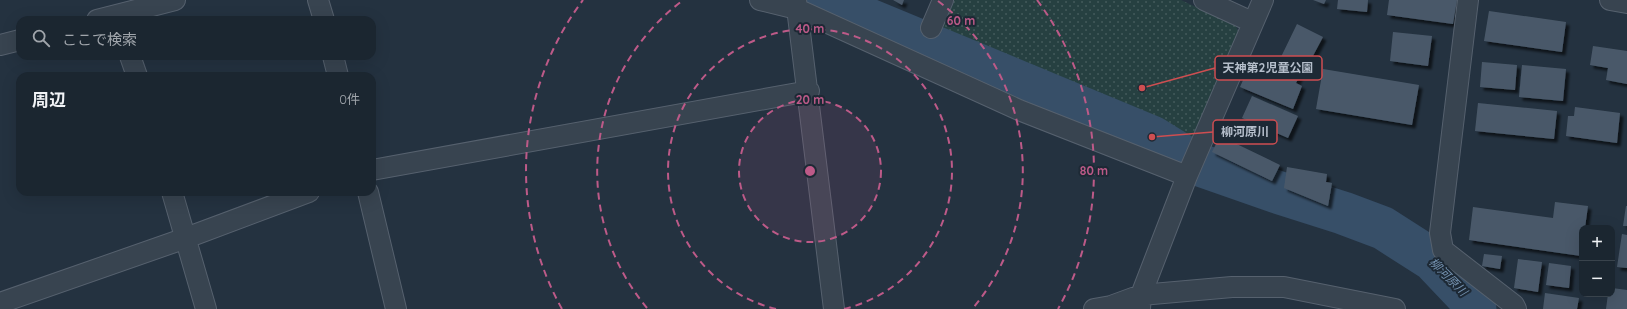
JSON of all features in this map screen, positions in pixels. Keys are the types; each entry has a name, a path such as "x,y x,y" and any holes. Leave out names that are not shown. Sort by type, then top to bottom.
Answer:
{"street":[{"path":"122,16 175,0"},
{"path":"318,0 323,16"},
{"path":"760,0 797,5 1019,110 1188,174"},
{"path":"931,28 943,0"},
{"path":"1204,0 1252,22"},
{"path":"1141,302 1188,174 1252,22 1263,0"},
{"path":"1468,0 1440,233 1443,250 1514,305 1516,309"},
{"path":"1610,0 1627,3"},
{"path":"797,5 834,309"},
{"path":"0,45 16,41"},
{"path":"131,60 135,72"},
{"path":"334,60 337,72"},
{"path":"376,169 808,91"},
{"path":"173,196 206,309"},
{"path":"0,303 186,238 298,196"},
{"path":"369,196 396,309"},
{"path":"1094,309 1232,287 1284,287 1395,309"}],"green space":[{"path":"954,0 1181,0 1236,26 1239,34 1193,142 941,33"}],"building":[{"path":"893,0 904,0 902,5"},
{"path":"1313,0 1326,0 1324,4"},
{"path":"1338,0 1368,0 1367,12 1337,9"},
{"path":"1389,0 1457,0 1453,24 1387,15"},
{"path":"1489,11 1566,22 1562,52 1484,41"},
{"path":"1297,24 1323,37 1306,69 1281,57"},
{"path":"1393,32 1432,36 1428,66 1390,61"},
{"path":"1593,46 1627,51 1627,84 1606,80 1608,68 1590,65"},
{"path":"1277,61 1302,71 1296,83 1302,86 1293,109 1240,87 1248,69 1270,78"},
{"path":"1482,62 1517,65 1515,90 1480,87"},
{"path":"1522,65 1566,69 1563,101 1519,97"},
{"path":"1323,69 1419,85 1412,125 1316,109"},
{"path":"1252,96 1298,116 1288,138 1242,118"},
{"path":"1478,103 1557,111 1554,139 1475,131"},
{"path":"1575,107 1620,113 1617,143 1566,136 1568,116 1574,116"},
{"path":"1220,136 1280,165 1272,181 1212,152"},
{"path":"1287,167 1327,174 1326,182 1332,183 1328,206 1284,188"},
{"path":"1555,202 1588,206 1585,225 1579,225 1579,256 1469,240 1473,207 1553,218"},
{"path":"1626,206 1627,226 1623,226"},
{"path":"1622,234 1627,235 1627,268 1617,267"},
{"path":"1484,254 1502,256 1500,269 1482,266"},
{"path":"1518,259 1542,262 1538,292 1514,288"},
{"path":"1549,263 1571,266 1569,288 1546,285"},
{"path":"1615,288 1627,290 1627,309 1606,309 1608,297 1615,297"},
{"path":"1545,293 1579,298 1577,309 1543,309"}],"waterway":[{"name":"柳河原川","path":"821,0 1152,137 1194,163 1383,228 1433,260 1472,301 1475,309"}],"place":[{"name":"天神第2児童公園","path":"1142,88"},
{"name":"柳河原川","path":"1152,137"}]}
